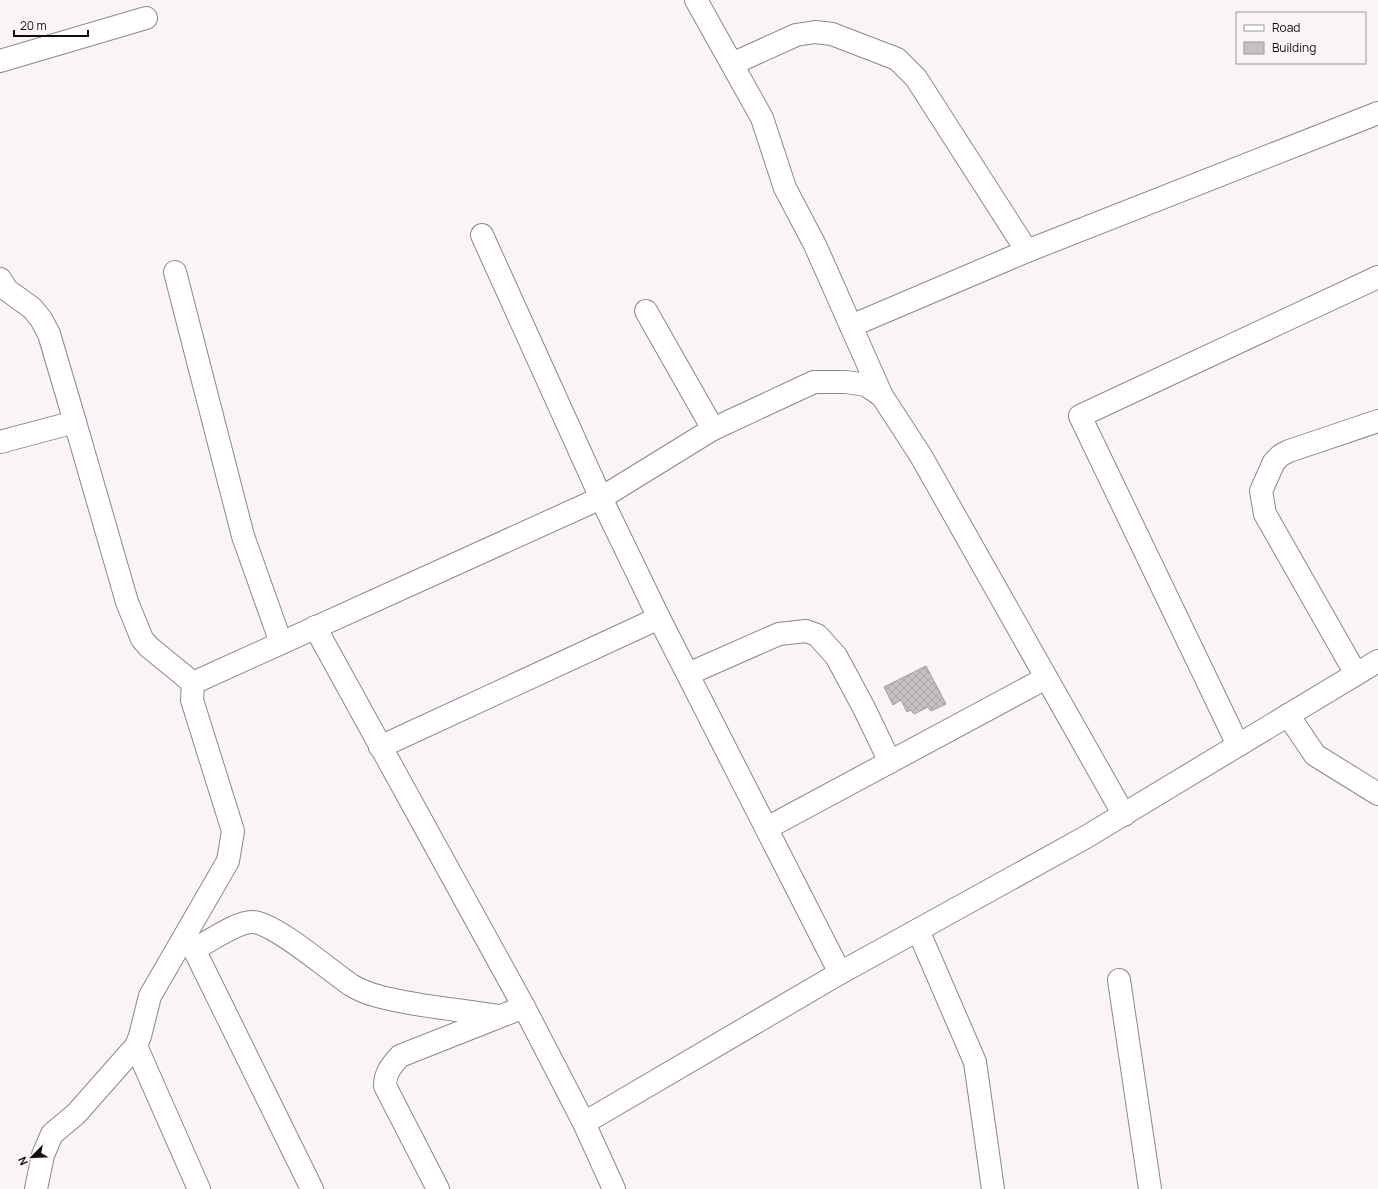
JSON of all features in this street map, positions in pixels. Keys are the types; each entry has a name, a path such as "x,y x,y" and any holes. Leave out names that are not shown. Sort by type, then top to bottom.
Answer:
{"street":[{"path":"696,0 762,118 785,188 815,245 882,396 921,456 1124,815"},
{"path":"0,61 146,18"},
{"path":"732,64 796,35 815,32 832,34 897,60 916,78 1027,251"},
{"path":"851,326 1027,251 1378,113"},
{"path":"482,235 601,498 659,618 840,973"},
{"path":"175,272 243,536 281,643"},
{"path":"1238,745 1080,416 1378,277"},
{"path":"0,279 7,290 32,308 42,319 49,334 127,602 142,639 149,647 193,683"},
{"path":"646,311 713,429"},
{"path":"193,683 601,498 713,429 814,382 846,382 866,385 882,396"},
{"path":"1356,674 1265,514 1261,491 1274,462 1281,455 1378,421"},
{"path":"0,442 75,422"},
{"path":"380,747 659,618"},
{"path":"315,627 524,1007 584,1123 614,1189"},
{"path":"688,674 779,634 806,631 818,635 836,656 864,708 890,762"},
{"path":"584,1123 840,973 1086,838 1378,661"},
{"path":"767,828 1046,678"},
{"path":"36,1189 43,1155 52,1134 76,1114 136,1046 150,996 191,942 228,861 233,831 192,700 193,683"},
{"path":"1288,715 1315,755 1378,794"},
{"path":"191,942 252,922 266,925 301,948 352,986 380,997 449,1009 502,1016"},
{"path":"918,930 975,1062 993,1189"},
{"path":"191,942 312,1189"},
{"path":"1119,980 1150,1189"},
{"path":"438,1189 385,1086 385,1077 389,1068 400,1056 524,1007"},
{"path":"136,1046 199,1189"}],"building":[{"path":"926,666 946,704 931,711 928,707 914,714 911,710 907,712 901,700 893,705 884,687"}]}
